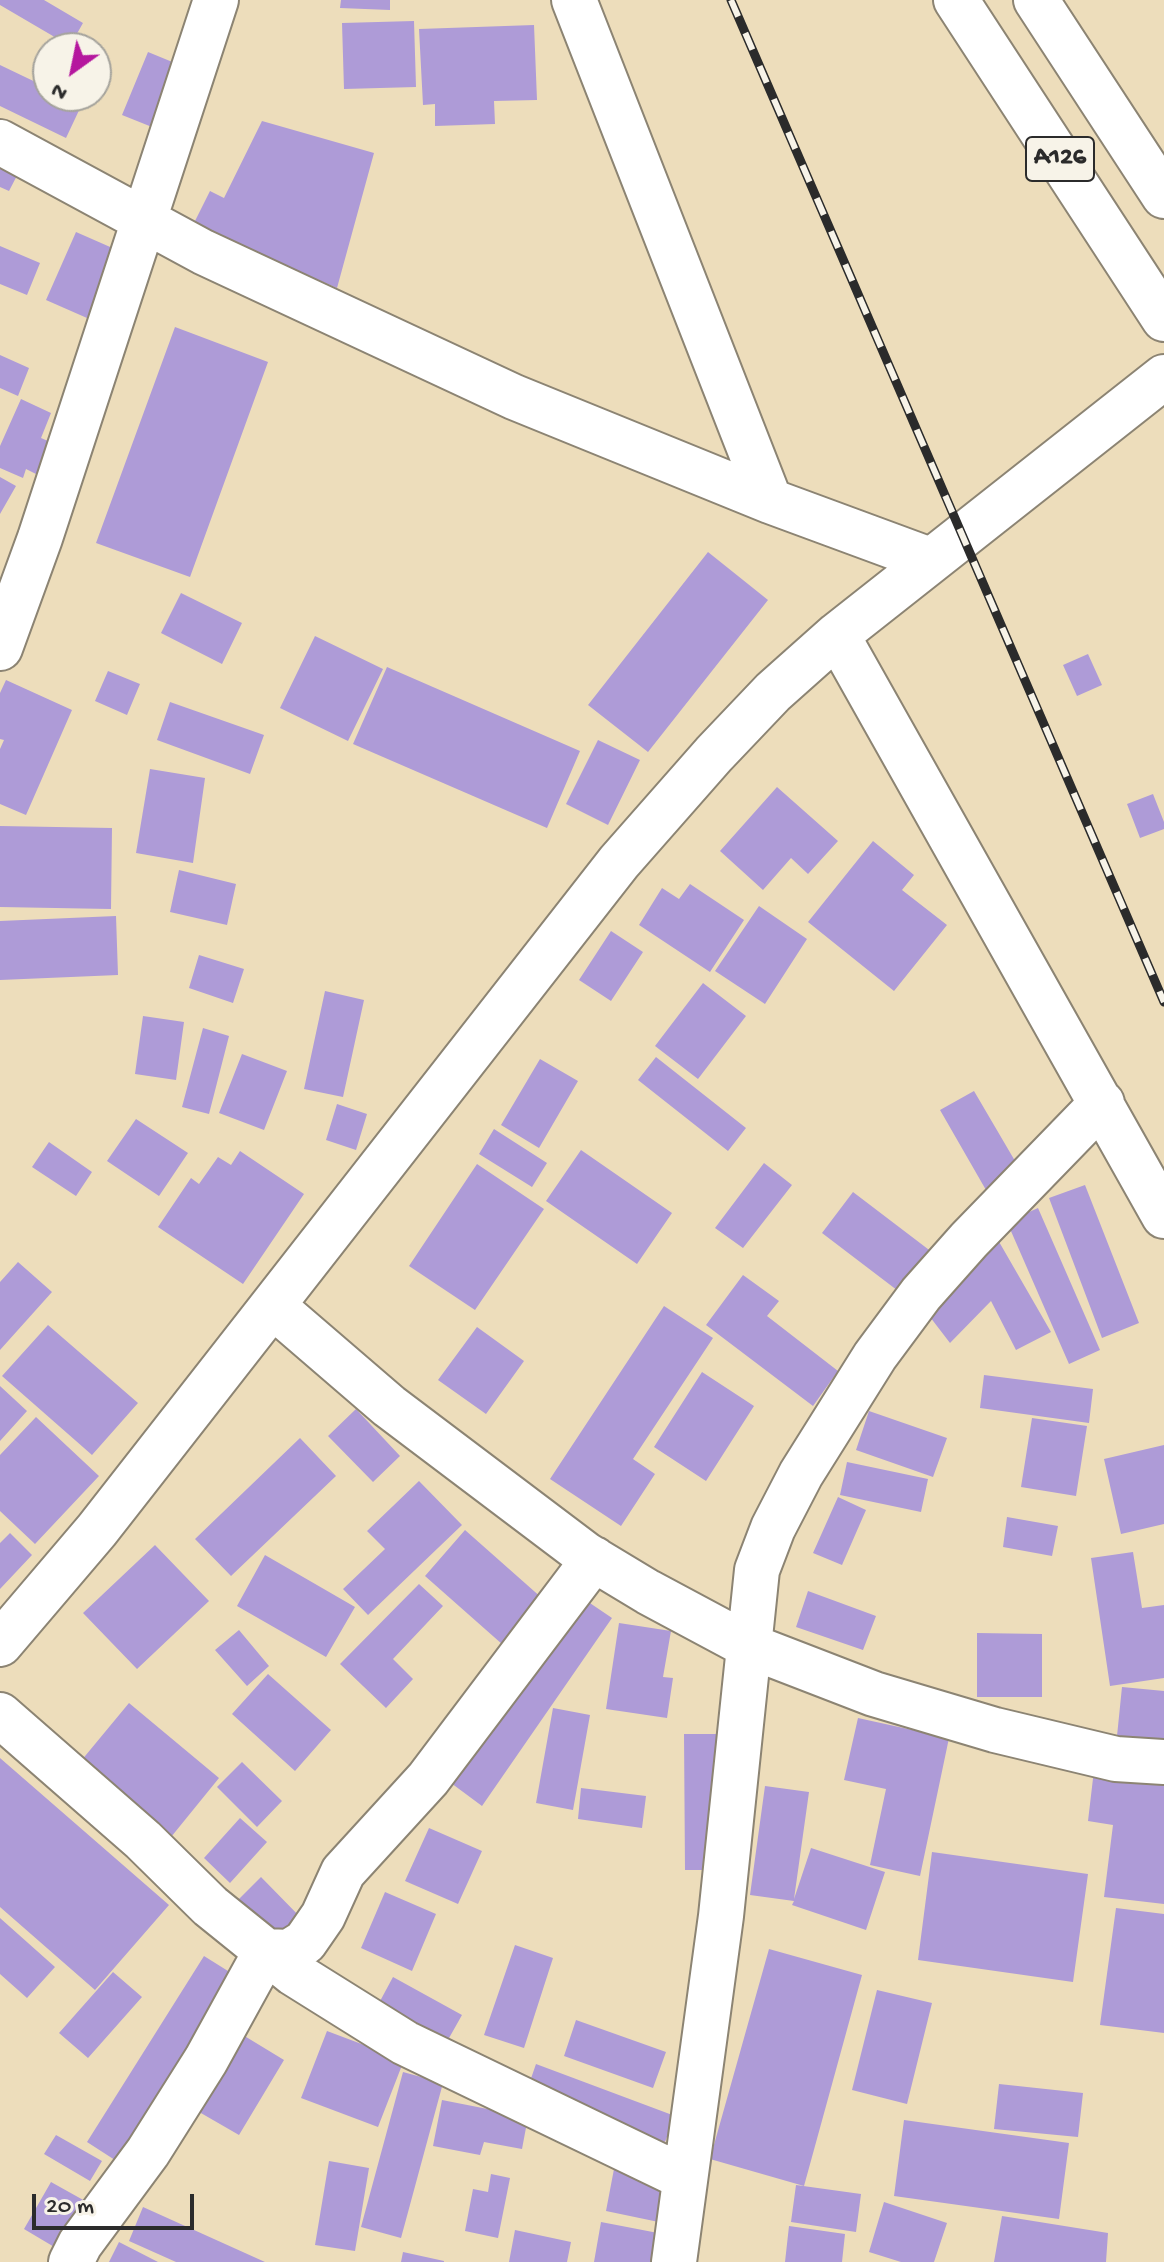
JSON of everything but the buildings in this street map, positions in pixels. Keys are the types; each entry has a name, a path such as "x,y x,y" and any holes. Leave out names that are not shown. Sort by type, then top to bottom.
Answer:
{"main road":[{"path":"0,648 40,538 216,0"},
{"path":"574,0 770,501"},
{"name":"A126","path":"956,0 1164,319"},
{"name":"A126","path":"1036,0 1164,196"},
{"path":"0,142 203,252 514,397 770,501 930,560"},
{"path":"0,1644 97,1530 274,1307 417,1118 619,862 714,754 773,692 837,635 1164,377"},
{"path":"837,635 1164,1216"},
{"path":"674,2262 721,1916 757,1570 773,1528 801,1474 875,1356 921,1294 969,1240 1102,1103"},
{"path":"274,1307 389,1406 594,1559 747,1645 874,1694 995,1730 1116,1759 1164,1762"},
{"path":"266,1951 289,1952 305,1942 323,1916 343,1872 428,1779 594,1559"},
{"path":"0,1715 143,1840 210,1906 293,1973 405,2043 685,2178"},
{"path":"71,2262 80,2244 148,2152 198,2073 266,1951"}],"railway":[{"path":"731,0 1164,1002"}]}
